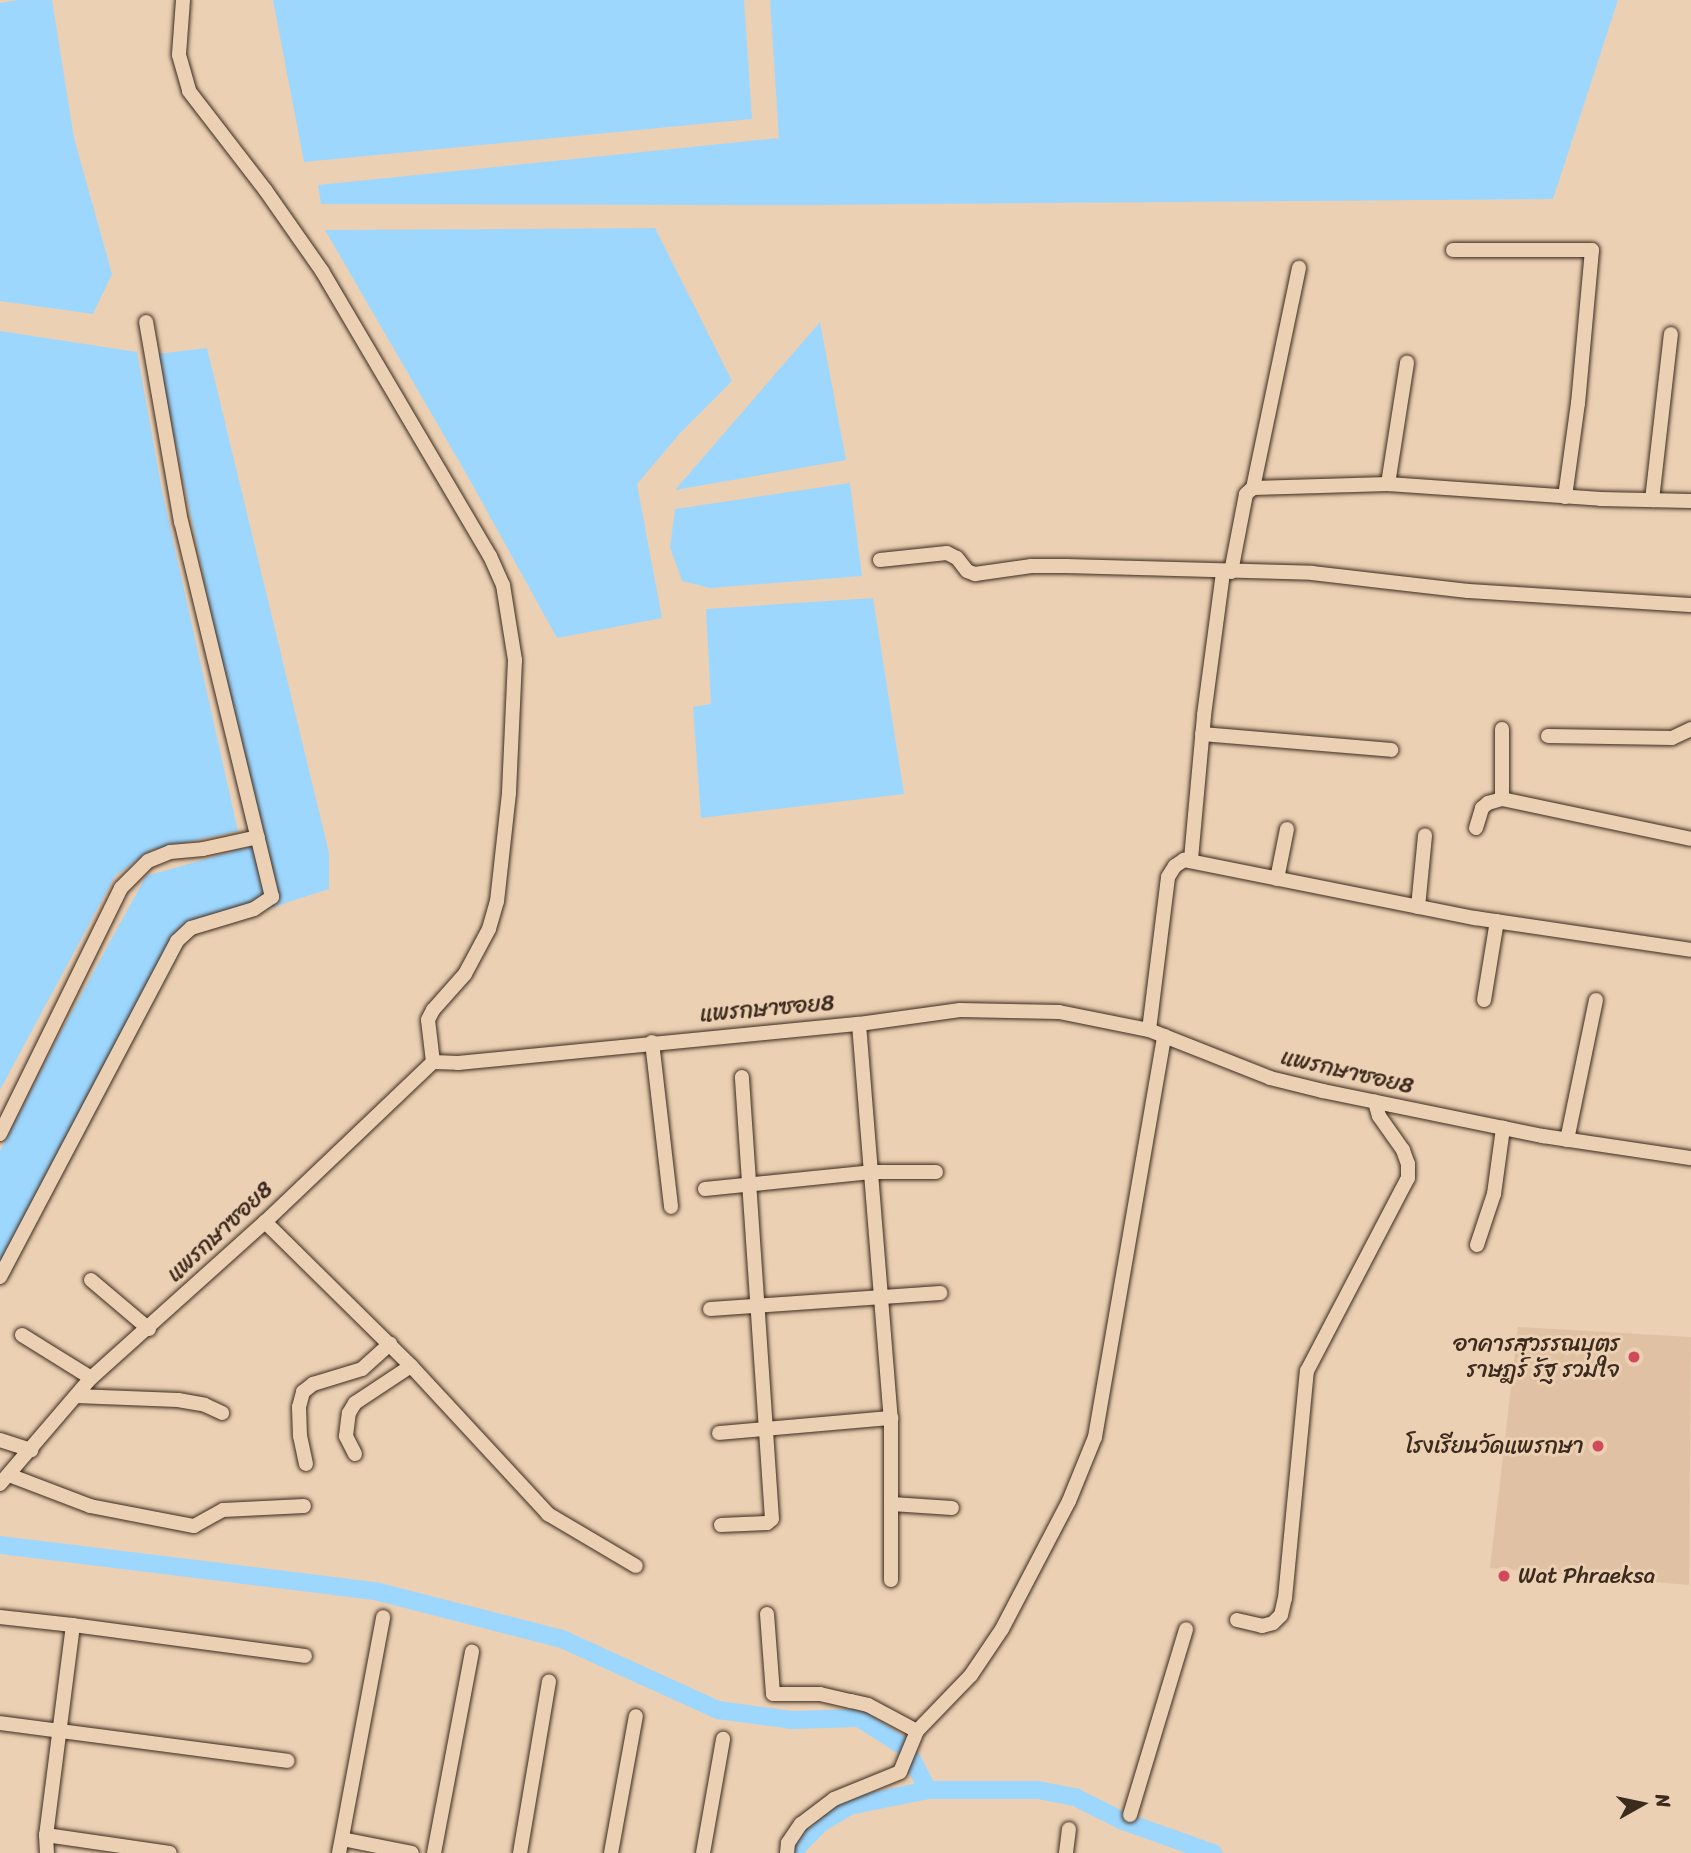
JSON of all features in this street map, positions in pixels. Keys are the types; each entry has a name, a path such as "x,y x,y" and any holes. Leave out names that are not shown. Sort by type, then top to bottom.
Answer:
{"street":[{"path":"183,0 179,55 189,91 266,191 322,271 480,538 503,585 515,660 509,793 497,901 489,929 466,974 433,1010 428,1020 433,1062"},
{"path":"1453,250 1592,250 1578,403 1565,497"},
{"path":"1191,859 1202,734 1227,572 1246,494 1253,488 1298,268"},
{"path":"0,1277 177,941 191,928 254,909 272,897 181,522 146,322"},
{"path":"1652,500 1671,334"},
{"path":"1388,484 1407,362"},
{"path":"1253,488 1388,484 1565,497 1691,501"},
{"path":"880,559 947,553 957,558 967,571 975,574 1031,566 1312,573 1468,591 1691,606"},
{"path":"1502,729 1502,800"},
{"path":"1548,736 1672,738 1691,729"},
{"path":"1202,734 1391,750"},
{"path":"1476,828 1482,808 1488,803 1502,800 1691,839"},
{"path":"1277,879 1287,829"},
{"path":"1418,907 1425,835"},
{"path":"0,1134 121,888 148,860 170,852 204,849 258,837"},
{"path":"1149,1030 1168,877 1179,861 1191,859 1418,907 1691,950"},
{"path":"1484,1000 1497,921"},
{"path":"1567,1140 1596,1000"},
{"name":"แพรกษาซอย8","path":"4,1479 91,1378 149,1329 265,1222 433,1062 458,1063 652,1042 859,1024 960,1010 1048,1012 1149,1030 1270,1079 1503,1128 1691,1158"},
{"path":"859,1024 891,1418 891,1580"},
{"path":"787,1853 788,1843 801,1824 834,1799 900,1772 914,1737 971,1675 1002,1629 1069,1501 1095,1437 1164,1037"},
{"path":"652,1042 671,1207"},
{"path":"721,1525 768,1523 771,1520 768,1429 747,1184 742,1077"},
{"path":"1237,1620 1262,1626 1273,1623 1281,1615 1285,1598 1307,1371 1408,1178 1408,1164 1403,1150 1379,1116 1375,1102"},
{"path":"1477,1245 1494,1194 1503,1128"},
{"path":"705,1189 871,1172 936,1172"},
{"path":"265,1222 390,1344 548,1514 636,1566"},
{"path":"91,1280 149,1329"},
{"path":"710,1309 940,1293"},
{"path":"22,1335 91,1378"},
{"path":"306,1464 300,1426 303,1392 313,1384 362,1369 390,1344"},
{"path":"355,1454 346,1436 349,1413 355,1403 411,1366"},
{"path":"76,1396 178,1400 222,1413"},
{"path":"719,1433 891,1418"},
{"path":"0,1440 31,1450"},
{"path":"4,1479 90,1506 194,1527 223,1510 304,1507"},
{"path":"892,1504 952,1508"},
{"path":"767,1614 773,1694 820,1694 868,1706 914,1737"},
{"path":"0,1617 305,1656"},
{"path":"383,1617 340,1846 412,1853"},
{"path":"47,1853 46,1835 73,1625"},
{"path":"1130,1815 1186,1629"},
{"path":"434,1853 472,1652"},
{"path":"520,1853 549,1681"},
{"path":"611,1853 636,1716"},
{"path":"0,1723 60,1728 288,1761"},
{"path":"703,1853 723,1739"},
{"path":"1066,1853 1069,1829"},
{"path":"46,1835 170,1853"}],"shaded area":[{"name":"โรงเรียนวัดแพรกษา","path":"1518,1327 1691,1337 1689,1585 1490,1568"}],"water":[{"path":"52,0 74,138 112,274 93,314 0,301 0,3"},
{"path":"273,0 744,0 752,119 304,162"},
{"path":"770,0 1618,0 1553,199 811,205 321,204 318,185 779,138"},
{"path":"655,228 732,381 682,431 637,484 662,618 557,638 467,475 325,230"},
{"path":"820,322 846,460 675,490"},
{"path":"0,331 137,352 162,491 238,831 151,850 115,876 0,1090"},
{"path":"207,348 329,853 329,889 186,935 0,1279 0,1151 58,1037 146,876 259,844 157,354"},
{"path":"850,483 862,576 710,588 682,581 670,547 675,509"},
{"path":"873,598 904,794 701,818 693,707 711,704 706,609"}],"waterway":[{"path":"0,1545 375,1591 562,1639 718,1710 792,1720 859,1718 906,1748 928,1790"},
{"path":"797,1853 797,1847 821,1823 849,1806 928,1790 1038,1790 1075,1797 1123,1821 1213,1853"}],"place":[{"name":"อาคารสุวรรณบุตร ราษฎร์ รัฐ รวมใจ","path":"1634,1357"},
{"name":"โรงเรียนวัดแพรกษา","path":"1598,1446"},
{"name":"Wat Phraeksa","path":"1504,1576"}]}
